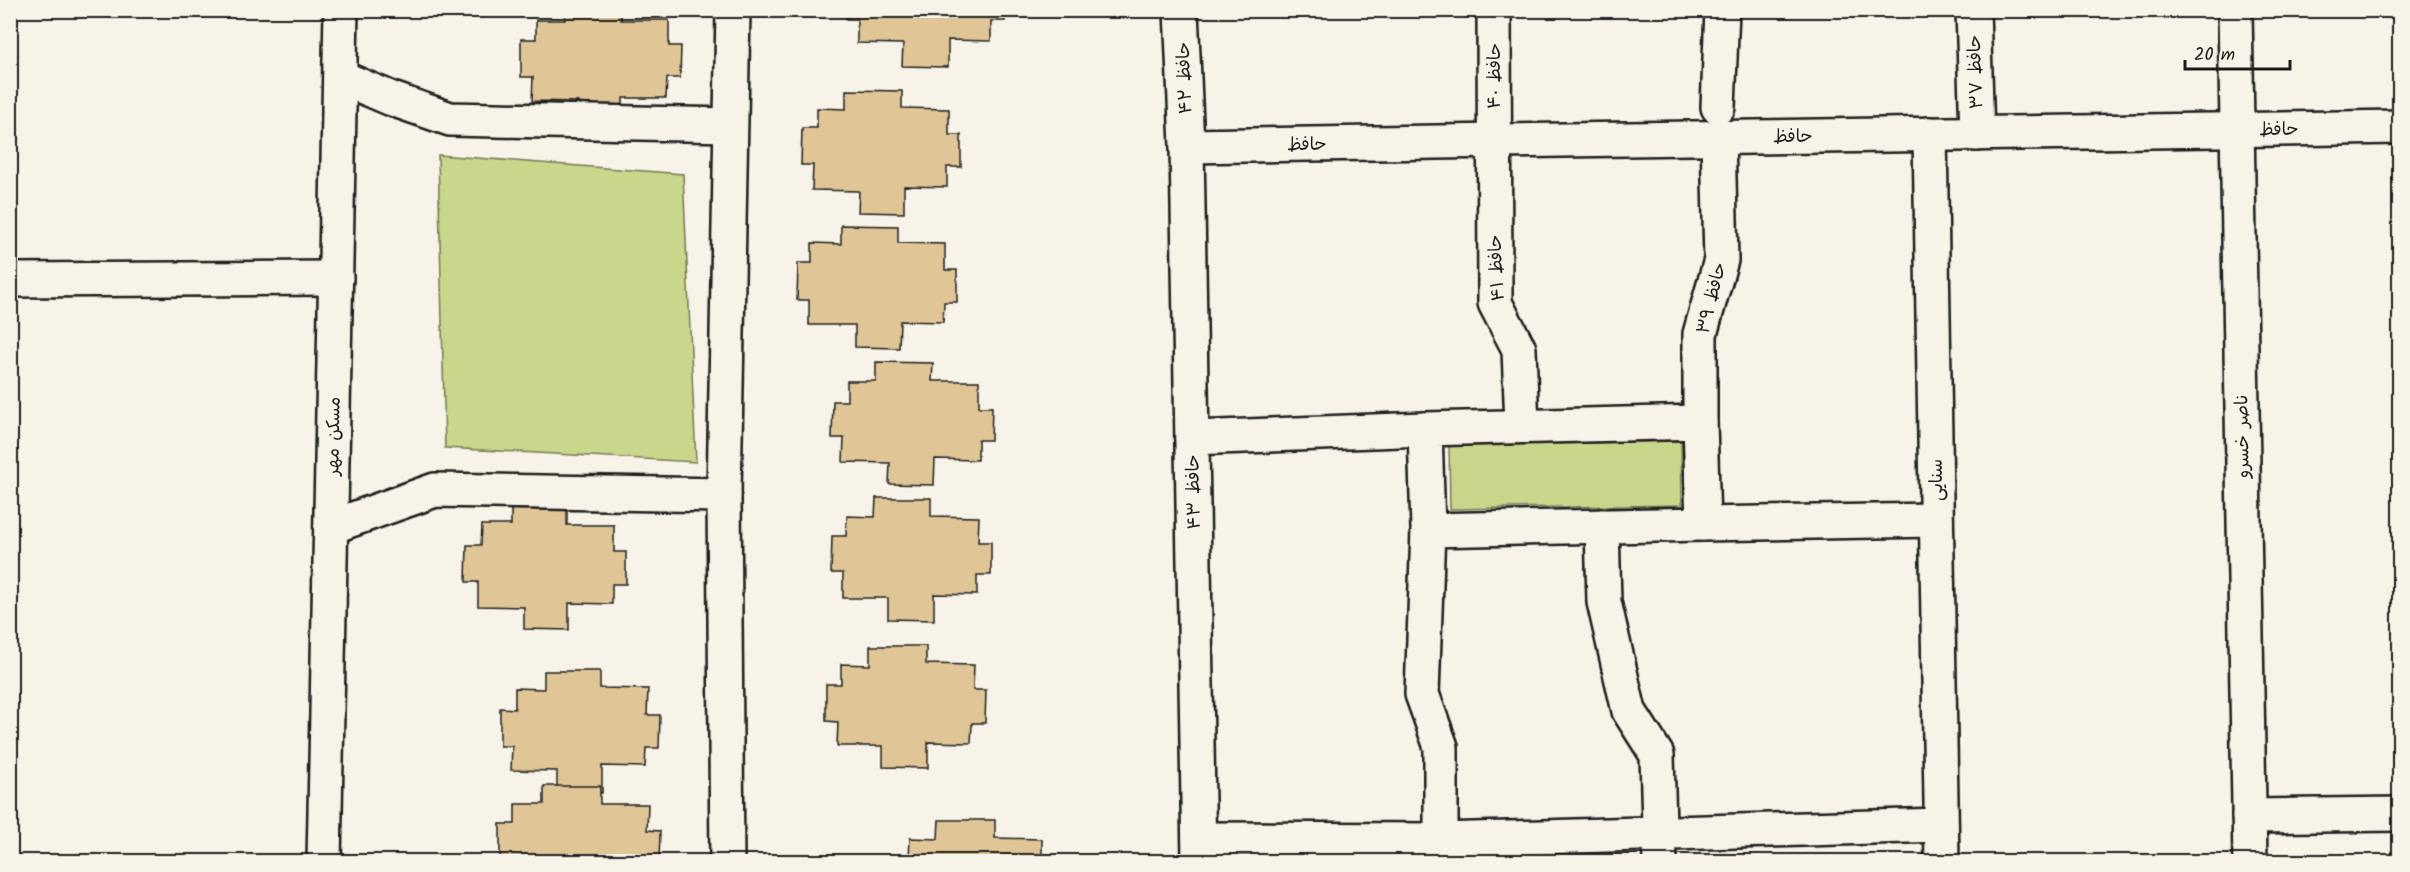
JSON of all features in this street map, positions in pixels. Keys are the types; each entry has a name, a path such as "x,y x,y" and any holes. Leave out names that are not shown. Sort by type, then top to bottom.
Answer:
{"street":[{"name":"مسکن مهر","path":"324,861 341,10"},
{"path":"727,861 724,495 729,125 733,10"},
{"name":"حافظ ۴۲","path":"1181,10 1186,146"},
{"name":"حافظ ۴۰","path":"1494,10 1494,141"},
{"name":"حافظ ۳۹","path":"1703,524 1700,334 1721,260 1718,122 1722,10"},
{"name":"حافظ ۳۷","path":"1973,10 1977,134"},
{"name":"ناصر خسرو","path":"2235,10 2250,861"},
{"path":"340,76 392,99 450,119 729,125"},
{"name":"حافظ","path":"1186,146 1494,141 1718,122 1930,134 2400,127"},
{"name":"سنایی","path":"1930,134 1942,861"},
{"name":"حافظ ۴۱","path":"1494,141 1494,303 1519,349 1522,426"},
{"name":"حافظ ۴۳","path":"1186,146 1199,850"},
{"path":"10,280 336,278"},
{"path":"1192,438 1700,422"},
{"path":"1425,429 1428,530 1422,694 1441,747 1440,851"},
{"path":"331,527 435,490 724,495"},
{"path":"1428,530 1936,519"},
{"path":"1602,526 1604,602 1629,711 1658,755 1660,848"},
{"path":"2249,816 2400,814"},
{"path":"1199,850 1440,851 1660,848 1941,825"}],"green space":[{"path":"438,155 683,174 696,462 445,448"},
{"path":"1681,441 1682,505 1450,509 1449,446"}],"building":[{"path":"565,10 621,10 621,20 669,20 669,46 681,46 680,78 667,78 666,98 623,98 623,124 578,123 578,102 532,101 533,77 521,77 521,39 536,39 536,20 565,20"},
{"path":"846,10 1005,10 1005,21 991,21 991,41 948,40 948,67 902,66 903,44 857,43 857,19 846,19"},
{"path":"846,90 902,91 902,108 949,109 949,135 961,135 961,167 947,167 947,187 904,186 904,213 858,212 859,191 812,190 813,165 801,165 802,128 817,128 817,108 846,109"},
{"path":"841,225 898,226 898,243 945,244 945,270 957,270 957,302 944,302 943,322 900,321 899,348 855,347 855,325 809,325 809,300 797,300 798,263 812,263 812,243 841,244"},
{"path":"876,362 933,363 932,381 979,381 979,407 992,407 991,440 978,440 978,460 935,459 934,485 889,484 890,463 843,462 844,438 832,438 833,401 847,401 847,381 876,381"},
{"path":"876,498 931,498 931,516 979,517 978,542 991,542 991,575 977,575 977,595 934,594 934,620 888,619 888,598 843,598 843,573 831,573 832,536 846,536 847,516 875,517"},
{"path":"511,507 567,508 567,525 614,525 614,552 626,552 626,584 612,584 612,604 569,603 569,630 524,629 524,607 478,606 478,582 466,582 467,545 481,545 482,525 511,525"},
{"path":"870,646 926,646 926,664 974,665 973,690 986,690 985,723 972,723 971,743 928,742 928,768 883,767 883,746 837,746 838,722 826,721 826,684 841,684 841,664 870,665"},
{"path":"544,671 600,671 600,688 648,689 647,715 660,715 659,748 646,748 645,767 602,766 602,793 557,792 557,771 511,770 512,746 500,746 500,708 515,709 515,688 544,689"},
{"path":"544,786 600,786 600,804 648,804 647,830 660,831 659,862 500,861 500,824 515,824 515,804 544,804"},
{"path":"939,820 995,820 995,838 1042,839 1042,862 895,862 895,858 909,858 910,838 938,839"}]}
